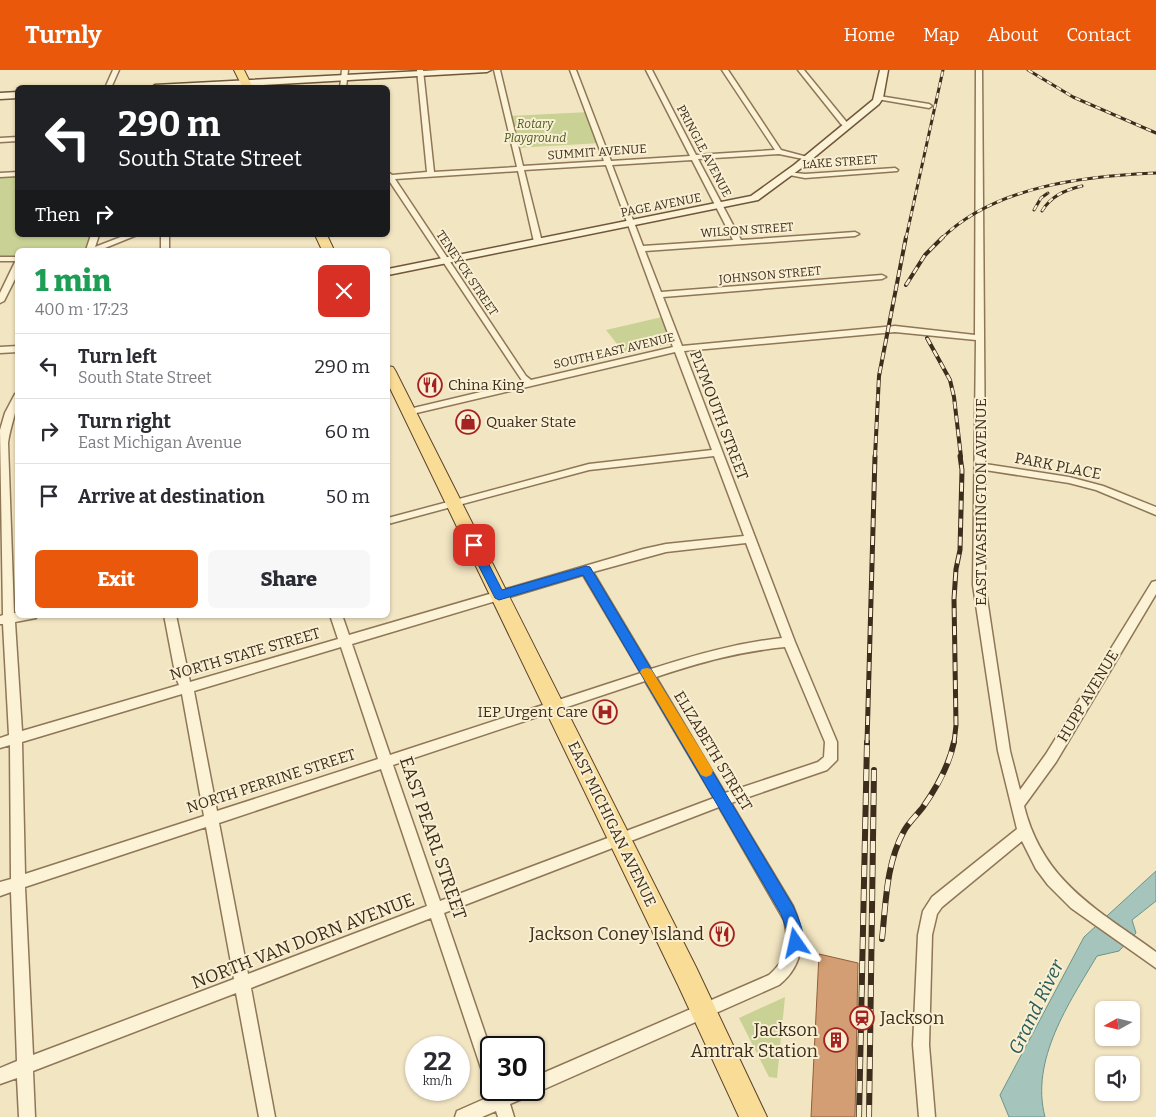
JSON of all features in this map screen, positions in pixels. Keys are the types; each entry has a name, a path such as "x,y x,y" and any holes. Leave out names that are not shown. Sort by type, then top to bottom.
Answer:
{"main road":[{"path":"239,70 247,85"},
{"name":"EAST MICHIGAN AVENUE","path":"390,374 620,840 753,1117"}],"street":[{"path":"109,85 116,70"},
{"path":"247,85 344,74 487,70"},
{"path":"497,70 538,242"},
{"name":"PLYMOUTH STREET","path":"573,70 789,642 831,742 830,760 822,766"},
{"name":"PRINGLE AVENUE","path":"649,70 738,242"},
{"path":"725,70 779,152"},
{"path":"800,70 844,124 848,126"},
{"path":"884,70 879,98 929,106"},
{"name":"EAST WASHINGTON AVENUE","path":"979,70 980,602 998,716 1024,830 1047,873 1092,916 1156,961"},
{"path":"420,72 431,174"},
{"path":"0,96 15,95"},
{"name":"PAGE AVENUE","path":"390,272 720,206 758,196 848,126 879,98"},
{"path":"0,140 15,139"},
{"name":"SUMMIT AVENUE","path":"390,176 779,152 808,158"},
{"name":"LAKE STREET","path":"787,174 805,176 895,170"},
{"path":"0,175 15,174"},
{"name":"TENEYCK STREET","path":"390,179 524,378 530,383"},
{"name":"WILSON STREET","path":"640,249 855,234"},
{"path":"97,248 128,237"},
{"path":"0,259 15,259"},
{"path":"0,301 15,270"},
{"name":"JOHNSON STREET","path":"659,295 882,277"},
{"name":"SOUTH EAST AVENUE","path":"408,412 678,349 895,329 979,338"},
{"path":"0,350 15,349"},
{"path":"15,400 6,421 3,442 2,487 5,620 16,738 18,883 27,1117"},
{"path":"390,520 600,465 717,453"},
{"name":"PARK PLACE","path":"980,466 1069,480 1099,488 1156,512"},
{"name":"NORTH STATE STREET","path":"0,743 666,548 750,539"},
{"name":"ELIZABETH STREET","path":"586,570 788,911 795,931 796,943 784,972 774,980 703,1011"},
{"name":"HUPP AVENUE","path":"1017,806 1051,758 1156,585"},
{"path":"171,618 182,678 187,688 267,1117"},
{"name":"EAST PEARL STREET","path":"337,618 480,1041"},
{"name":"NORTH PERRINE STREET","path":"0,889 648,674 734,649 789,642"},
{"name":"NORTH VAN DORN AVENUE","path":"0,1076 723,800 822,766"},
{"path":"927,1117 921,1045 925,935 930,911 937,902 1024,830"},
{"path":"545,1080 703,1011"},
{"path":"463,1117 488,1101"},
{"path":"500,1101 506,1117"}],"green space":[{"name":"Rotary Playground","path":"589,112 601,143 516,148 509,116"},
{"path":"15,174 15,237 94,237 91,248 15,248 15,258 0,258 0,175"},
{"path":"662,317 671,344 625,354 606,330"},
{"path":"785,997 777,1078 769,1077 739,1018"}],"water":[{"name":"Grand River","path":"1156,871 1156,901 1132,920 1136,933 1119,951 1097,956 1064,1013 1047,1053 1043,1074 1042,1096 1045,1117 1009,1117 1000,1095 1084,937"}],"building":[{"name":"Jackson Amtrak Station","path":"819,954 858,963 855,1117 811,1117"}],"railway":[{"path":"906,238 943,70"},
{"path":"1028,70 1073,97 1156,133"},
{"path":"942,238 964,220 988,206 1014,195 1071,181 1156,173"},
{"path":"1042,211 1059,194 1082,186"},
{"path":"1034,210 1041,198 1048,193"},
{"path":"875,457 879,376 906,237"},
{"path":"906,285 925,255 942,238"},
{"path":"927,338 950,380 954,397 961,457"},
{"path":"867,743 875,456"},
{"path":"954,743 956,725 954,599 956,569 960,550 962,470 960,456"},
{"path":"859,1117 867,742"},
{"path":"882,939 890,870 898,844 906,828 938,784 946,768 954,742"},
{"path":"869,1117 874,770"}],"slow traffic":[{"path":"647,672 706,771"}],"place":[{"name":"China King","path":"430,385"},
{"name":"Quaker State","path":"468,422"},
{"name":"IEP Urgent Care","path":"605,712"},
{"name":"Jackson Coney Island","path":"722,934"},
{"name":"Jackson","path":"862,1018"},
{"name":"Jackson Amtrak Station","path":"836,1040"}],"route":[{"path":"474,545 499,596 586,570 788,911 795,931 796,943"}]}
